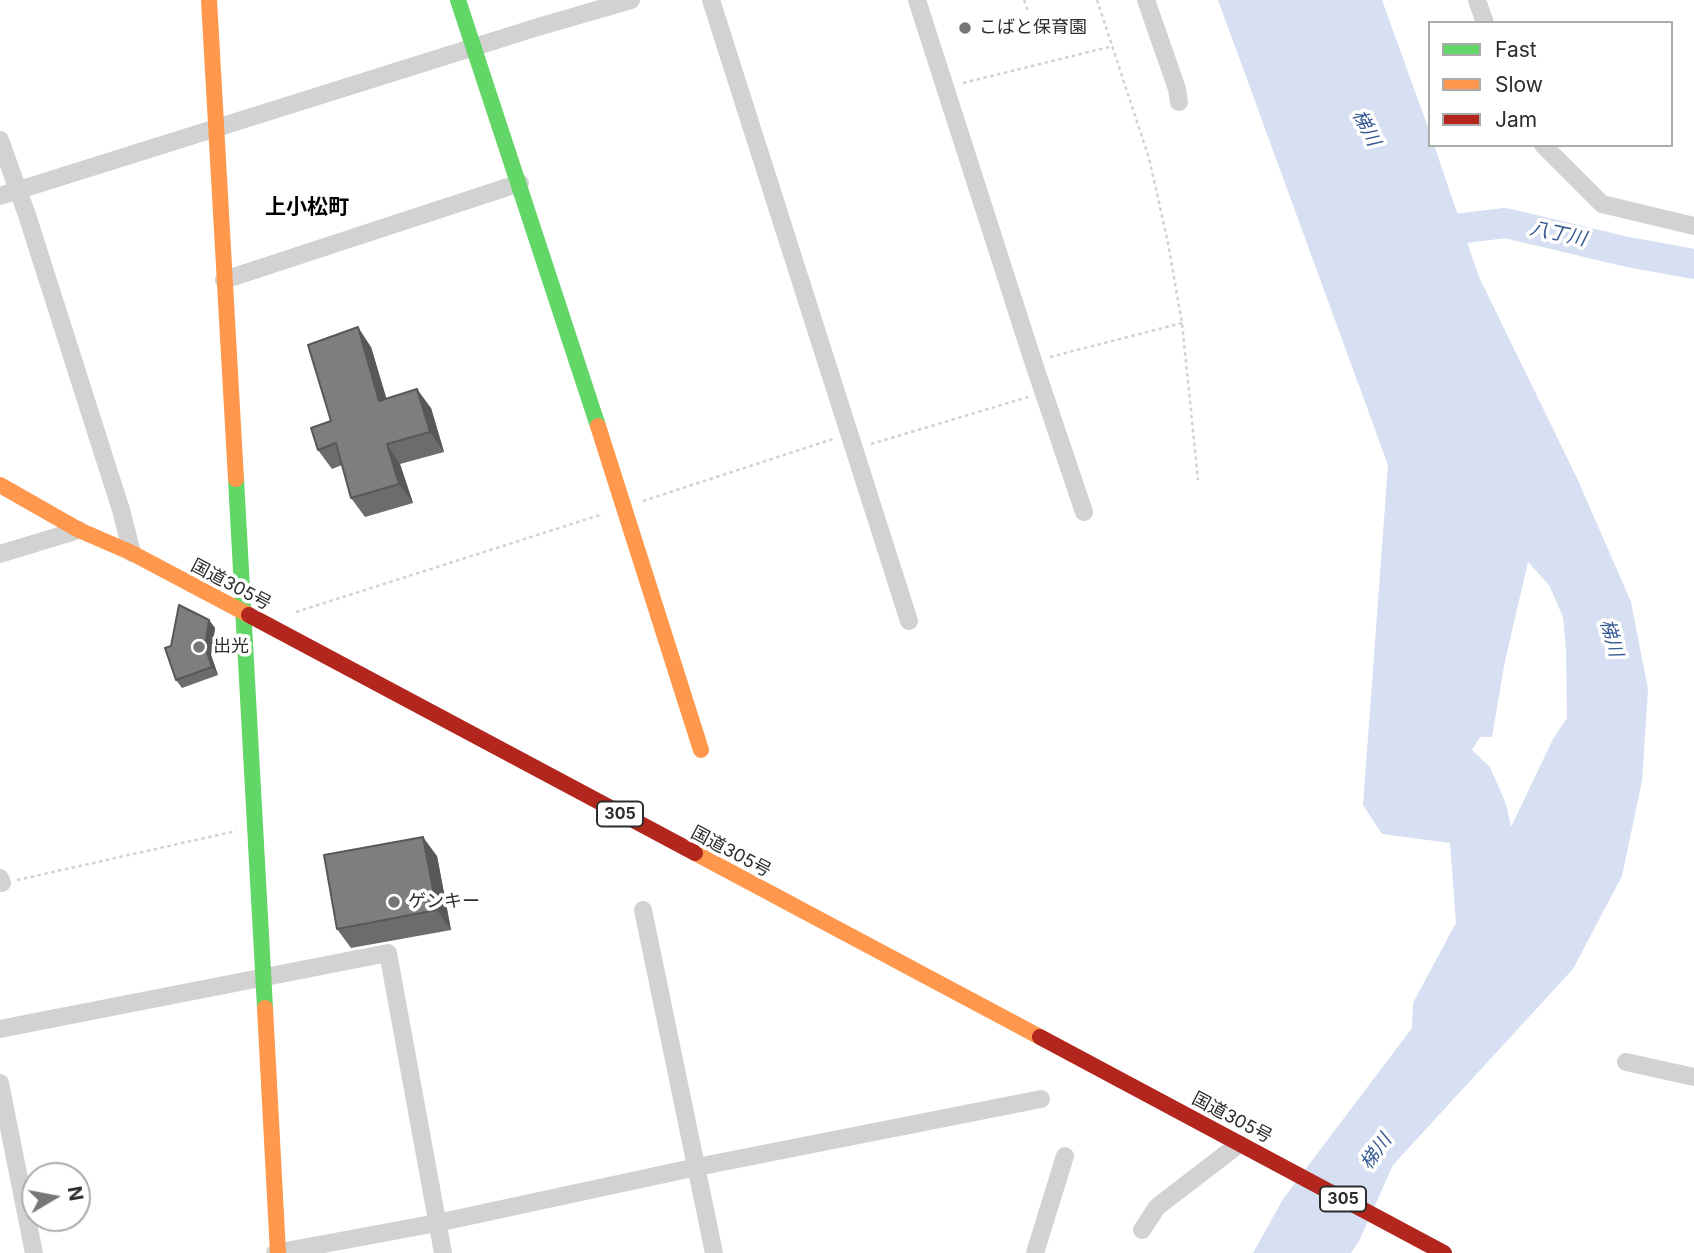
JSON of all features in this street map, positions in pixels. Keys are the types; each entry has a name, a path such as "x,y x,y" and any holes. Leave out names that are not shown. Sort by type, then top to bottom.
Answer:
{"main road":[{"path":"209,0 256,826 277,1253"},
{"path":"458,0 520,183 701,750"},
{"name":"国道305号","path":"0,485 79,530 132,554 243,612 1439,1250"}],"street":[{"path":"0,197 631,0"},
{"path":"711,0 909,621"},
{"path":"917,0 1084,512"},
{"path":"1146,0 1179,102"},
{"path":"1477,0 1484,21"},
{"path":"0,140 19,190 121,510 132,554"},
{"path":"1545,147 1602,204 1694,226"},
{"path":"225,280 520,183"},
{"path":"0,554 79,530"},
{"path":"643,910 714,1253"},
{"path":"0,1028 388,953 443,1253"},
{"path":"1626,1062 1694,1077"},
{"path":"0,1083 34,1253"},
{"path":"277,1253 437,1223 697,1167 1041,1098"},
{"path":"1142,1230 1157,1207 1246,1147"},
{"path":"1035,1253 1065,1156"}],"path":[{"path":"1024,0 1028,11"},
{"path":"1097,0 1149,158 1182,323 1198,480"},
{"path":"944,87 1113,46"},
{"path":"1033,361 1182,323"},
{"path":"268,626 285,616 623,508 852,442 1044,392"},
{"path":"1,881 256,826"}],"water":[{"name":"梯川","path":"1218,0 1382,0 1428,127 1428,147 1435,147 1479,277 1577,478 1631,602 1648,689 1642,781 1622,876 1573,969 1393,1165 1351,1253 1253,1253 1283,1199 1412,1028 1413,1003 1456,923 1450,843 1382,834 1363,805 1388,465","holes":["1528,562 1549,585 1563,617 1567,718 1553,739 1511,827 1506,804 1490,767 1472,750 1480,737 1492,737 1505,661"]}],"building":[{"path":"358,327 379,401 417,389 430,432 387,444 399,484 351,498 336,443 318,450 311,428 331,421 308,345"},
{"path":"179,605 209,620 205,647 212,667 176,680 165,648 171,646"},
{"name":"ゲンキー","path":"423,837 437,910 337,929 324,855"}],"waterway":[{"name":"八丁川","path":"1424,233 1505,223 1628,252 1694,264"}],"traffic: fast":[{"path":"458,0 598,426"},
{"path":"236,479 265,1008"}],"traffic: slow":[{"path":"209,0 236,479"},
{"path":"598,426 701,750"},
{"path":"0,485 79,530 132,553 249,615"},
{"path":"695,853 1040,1037"},
{"path":"265,1008 278,1253"}],"traffic: jam":[{"path":"249,615 695,853"},
{"path":"1040,1037 1444,1253"}],"place":[{"name":"こばと保育園","path":"965,28"},
{"name":"出光","path":"199,647"},
{"name":"ゲンキー","path":"394,902"}],"district":[{"name":"上小松町","path":"307,208"}]}
